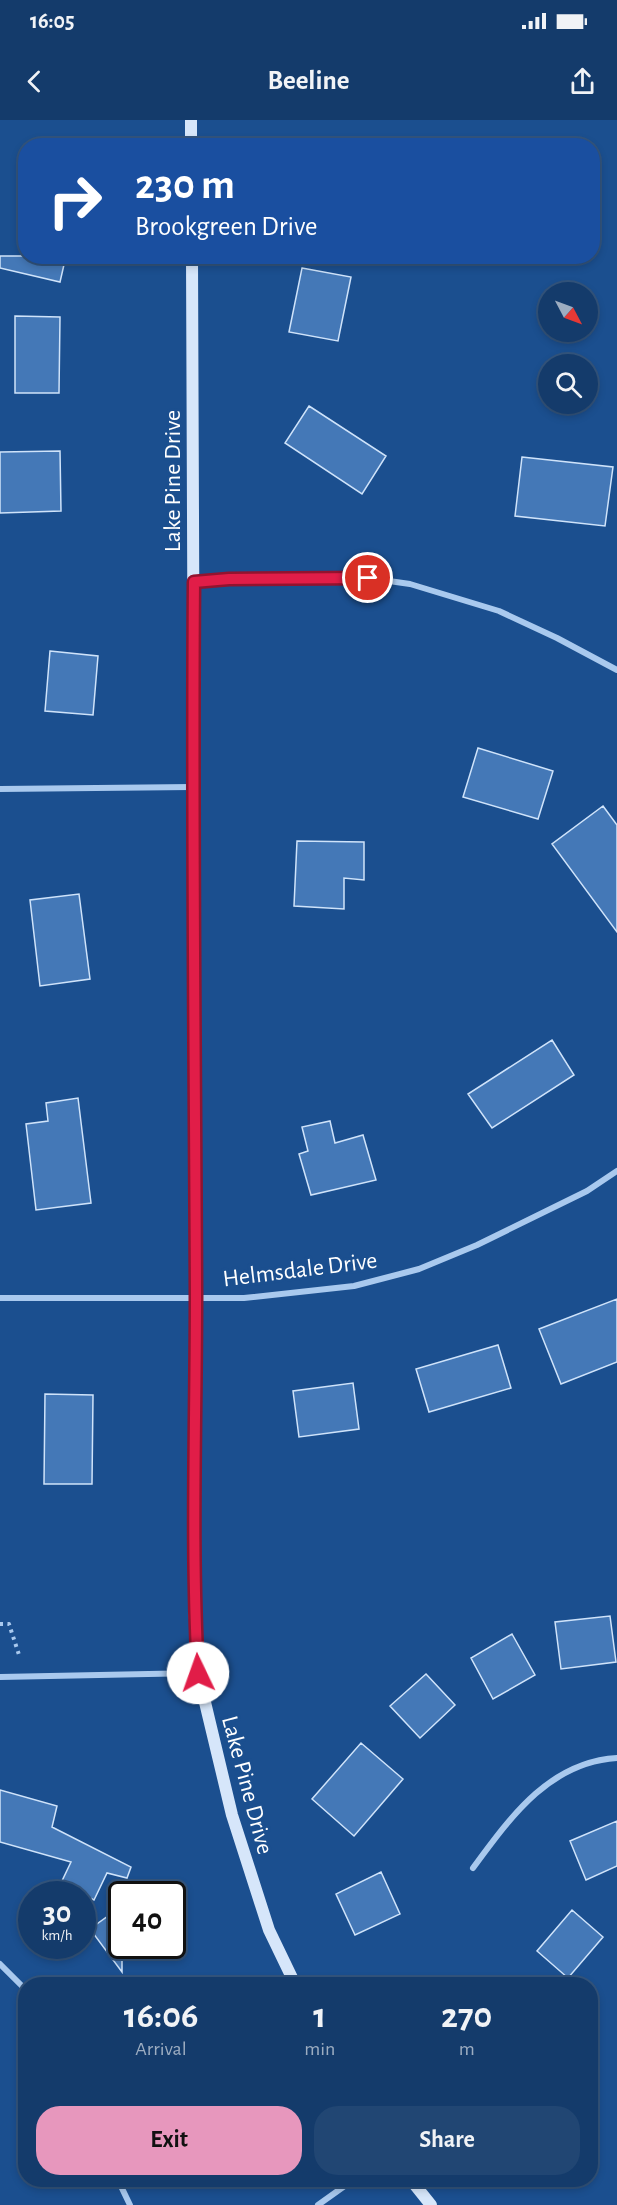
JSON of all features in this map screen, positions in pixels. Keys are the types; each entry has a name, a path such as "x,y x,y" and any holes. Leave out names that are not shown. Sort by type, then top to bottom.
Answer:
{"street":[{"path":"191,120 191,138"},
{"name":"Lake Pine Drive","path":"192,264 194,582 192,787 196,1297 194,1602 198,1673 232,1815 269,1930 292,1977"},
{"path":"194,582 229,579 368,578 410,584 499,611 616,668"},
{"path":"0,789 192,787"},
{"name":"Helmsdale Drive","path":"0,1298 244,1298 354,1286 419,1269 477,1245 587,1191 617,1171"},
{"path":"0,1677 198,1673"},
{"path":"473,1868 508,1820 538,1789 572,1770 606,1759 617,1758"},
{"path":"0,1964 18,1982"},
{"path":"121,2187 130,2205"},
{"path":"318,2205 343,2187"},
{"path":"417,2187 431,2205"}],"path":[{"path":"0,1624 9,1624 27,1677"}],"building":[{"path":"0,256 18,256 18,264 64,264 60,282 0,268"},
{"path":"302,268 351,277 338,341 289,332"},
{"path":"15,316 60,317 59,393 15,393"},
{"path":"309,406 386,456 362,494 285,443"},
{"path":"60,451 61,511 0,513 0,452"},
{"path":"522,457 613,467 605,526 515,516"},
{"path":"50,651 98,656 93,715 45,711"},
{"path":"478,748 553,771 538,819 463,797"},
{"path":"603,806 617,825 617,932 552,844"},
{"path":"297,841 364,842 364,880 344,878 344,909 294,906"},
{"path":"79,894 90,979 40,986 30,900"},
{"path":"552,1040 574,1075 492,1128 468,1094"},
{"path":"78,1098 91,1203 36,1210 26,1124 48,1121 46,1103"},
{"path":"330,1121 335,1143 363,1135 376,1180 311,1195 299,1154 308,1151 302,1127"},
{"path":"617,1299 617,1362 561,1384 539,1329"},
{"path":"498,1345 511,1388 429,1412 416,1369"},
{"path":"353,1383 359,1429 299,1437 293,1391"},
{"path":"45,1394 93,1395 92,1484 44,1484"},
{"path":"610,1616 616,1662 561,1669 555,1622"},
{"path":"512,1634 535,1675 493,1699 471,1658"},
{"path":"426,1674 455,1705 420,1738 390,1706"},
{"path":"361,1743 403,1779 354,1836 312,1799"},
{"path":"0,1790 57,1806 52,1827 131,1867 127,1878 107,1873 96,1896 96,1881 62,1881 71,1862 0,1842"},
{"path":"617,1821 617,1866 586,1880 570,1841"},
{"path":"381,1872 400,1914 355,1935 336,1894"},
{"path":"572,1910 603,1937 569,1977 537,1951"},
{"path":"108,1916 108,1953 96,1937 96,1925"},
{"path":"112,1959 122,1959 122,1972"}],"route":[{"path":"198,1673 194,1602 196,1297 192,787 194,582 229,579 368,578"}]}
